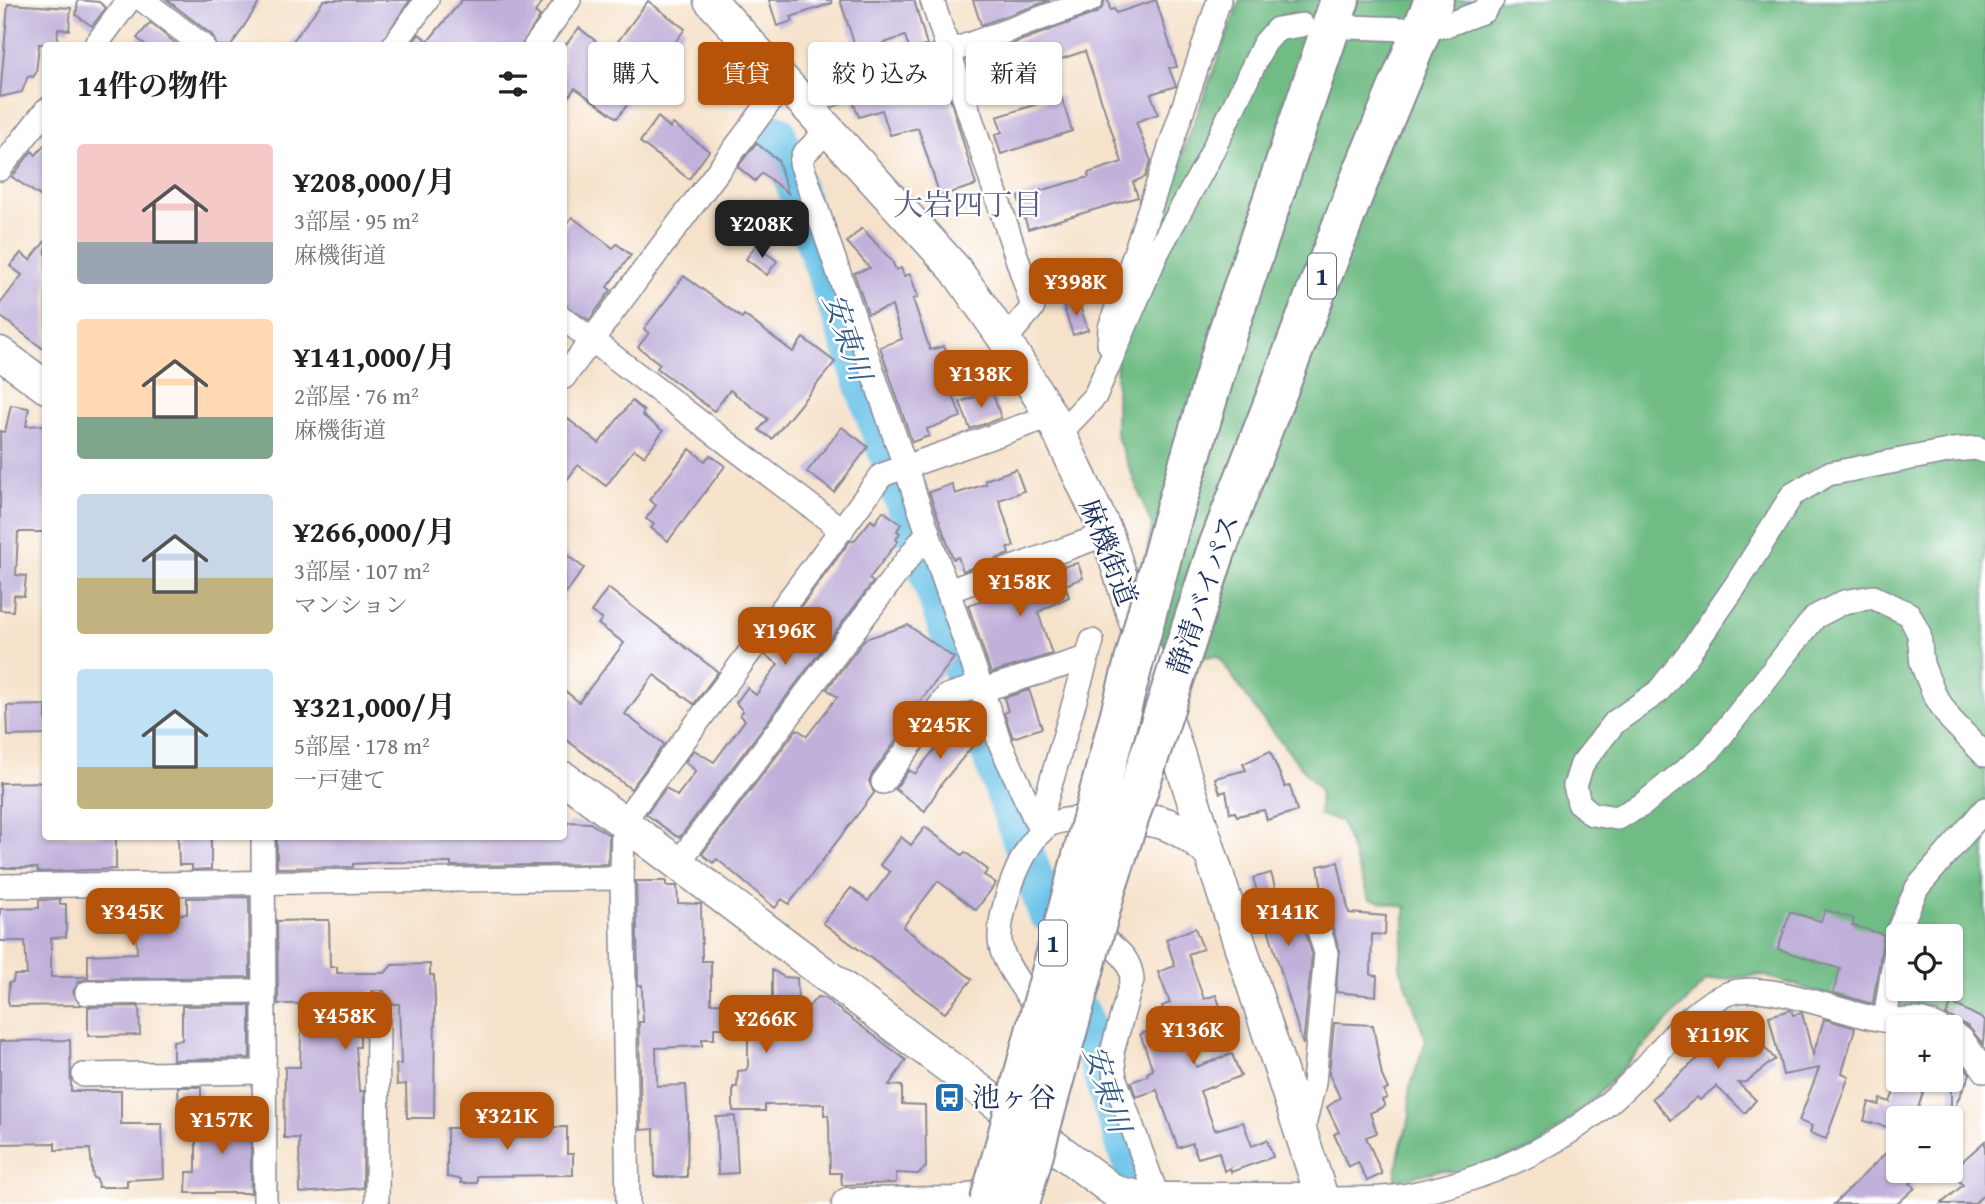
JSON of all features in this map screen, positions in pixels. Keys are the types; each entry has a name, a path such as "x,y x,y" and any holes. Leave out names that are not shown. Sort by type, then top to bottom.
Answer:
{"highway":[{"name":"静清バイパス","path":"1057,1019 1106,890 1215,554 1357,186 1439,13"},
{"name":"静清バイパス","path":"993,1201 1005,1073 1052,962 1171,523 1227,334 1345,14"},
{"name":"1","path":"993,1201 1041,1137 1057,1019 1096,819 1121,763 1164,712"},
{"name":"1","path":"993,1201 1009,1112 1057,1019"},
{"name":"1","path":"993,1201 1056,1132 1057,1019"}],"street":[{"path":"97,42 129,0"},
{"path":"143,0 198,42"},
{"path":"396,42 427,0"},
{"path":"538,42 569,0"},
{"name":"麻機街道","path":"710,0 750,42"},
{"path":"932,0 945,42"},
{"path":"1108,365 1110,328 1219,0"},
{"path":"952,49 1075,3"},
{"path":"1439,13 1487,4"},
{"path":"1345,14 1405,29"},
{"path":"628,1204 621,878 623,822 882,475 1055,425 1095,396 1158,251 1206,164 1264,44 1277,29 1302,25"},
{"path":"952,63 1033,307 1005,340"},
{"name":"麻機街道","path":"794,90 956,270 1005,340 1055,425 1107,534 1322,1202"},
{"path":"567,373 767,105"},
{"path":"0,169 42,115"},
{"path":"829,128 803,155 802,163 1000,743 1039,830"},
{"path":"567,321 842,530"},
{"path":"0,353 42,384"},
{"path":"1985,451 1953,450 1828,474 1792,495 1736,586 1689,653 1658,692 1615,722 1582,764 1575,786 1579,803 1592,814 1617,818 1642,805 1709,751 1815,617 1844,602 1873,597 1909,614 1919,634 1922,664 1934,694 1950,719 1985,755"},
{"path":"678,863 928,532"},
{"path":"948,591 1107,534"},
{"path":"883,782 947,696 981,688 1089,650 1039,830 1015,875 1000,930 1001,948 1057,1019"},
{"path":"567,780 1115,1192 1165,1201 1322,1202 1400,1196 1488,1174 1578,1128 1629,1084 1696,1012 1729,993 1766,991 1885,1020 1899,929 1917,888 1985,809"},
{"path":"1039,830 1064,820 1136,817 1166,822 1186,832 1208,851"},
{"path":"263,840 265,1204"},
{"path":"0,886 621,878"},
{"path":"1301,1139 1314,1083 1326,953 1311,904"},
{"path":"1106,941 1127,960 1132,980 1112,1063 1115,1079 1165,1201"},
{"path":"87,993 264,991"},
{"path":"377,1204 378,1003"},
{"path":"1963,1040 1985,1071"},
{"path":"84,1075 264,1072"},
{"path":"848,1204 993,1201"}],"green space":[{"path":"1240,0 1985,0 1985,1017 1927,1006 1864,1006 1762,975 1706,981 1596,1096 1539,1147 1459,1173 1441,1170 1395,1180 1400,1148 1410,1117 1409,1091 1426,1040 1400,967 1406,907 1369,899 1341,821 1319,815 1320,790 1260,716 1218,656 1128,662 1152,526 1116,434 1117,328"}],"building":[{"path":"78,0 99,2 106,8 92,26 76,15"},
{"path":"167,0 261,0 234,42 215,42 212,35"},
{"path":"324,0 410,0 382,42 292,42"},
{"path":"462,0 544,0 535,12 540,16 524,42 414,42 419,34 428,41"},
{"path":"769,0 831,0 832,3 791,17 793,21 777,26"},
{"path":"840,0 914,0 926,42 907,42 905,36 887,42 854,42"},
{"path":"973,0 1050,0 981,25"},
{"path":"1105,0 1108,0 1110,10 1114,9 1116,13 1156,0 1177,67 1169,68 1176,86 1151,94 1158,114 1136,122 1151,161 1145,177 1133,182 1138,197 1028,229 1018,197 1089,177 1088,173 1122,162 1085,51 1062,59 1062,42 1017,42 1096,13"},
{"path":"648,1 685,29 675,42 617,42"},
{"path":"8,4 71,8 69,30 58,29 57,42 39,44 36,73 33,77 28,76 22,92 0,97"},
{"path":"150,23 174,42 142,42 137,38"},
{"path":"579,28 597,42 588,42 588,97 575,88 567,99 567,43"},
{"path":"1062,99 1072,131 1001,154 995,135 1002,132 997,117 1034,105 1062,105"},
{"path":"599,105 627,105 617,118"},
{"path":"854,105 952,105 976,185 940,196 918,128 890,135 882,110 859,117"},
{"path":"658,117 670,128 673,124 709,151 689,179 640,142"},
{"path":"756,143 778,160 788,193 762,173 755,181 738,167"},
{"path":"42,148 42,197 12,177 32,151 36,155"},
{"path":"572,217 613,248 617,244 631,255 607,287 611,290 589,320 567,307 567,224"},
{"path":"862,228 892,261 896,270 901,268 904,276 910,274 918,297 913,299 930,350 944,346 952,371 945,373 961,417 927,429 929,436 912,442 880,347 902,339 892,306 868,314 854,273 870,268 847,242"},
{"path":"42,245 42,348 0,316 0,304 22,275 10,266 21,253 30,260"},
{"path":"756,245 777,261 767,275 746,259"},
{"path":"1098,261 1116,266 1107,294 1090,289"},
{"path":"684,276 742,318 744,315 793,352 803,338 835,362 772,439 759,430 768,419 730,390 714,411 657,368 660,364 638,347 649,333 644,329"},
{"path":"1078,300 1088,330 1073,335 1063,305"},
{"path":"992,391 1001,418 970,429 960,402"},
{"path":"632,401 644,411 642,415 663,431 644,456 634,449 606,486 578,465 567,480 567,418 599,443"},
{"path":"11,405 29,408 26,426 42,425 42,532 18,532 16,575 26,576 24,596 14,595 13,611 0,610 0,431 5,432"},
{"path":"842,427 868,447 834,492 807,472"},
{"path":"690,449 705,461 710,455 725,466 668,541 651,528 654,524 646,519 656,505 649,500"},
{"path":"1016,469 1024,491 999,500 1014,546 1007,548 1009,554 963,571 958,557 953,559 929,492 952,484 955,494 986,484 985,480"},
{"path":"883,511 901,524 897,531 900,533 896,539 898,541 869,579 873,582 680,837 676,836 646,814 666,788 677,796 696,771 685,762 694,750 714,762 745,720 740,715 743,711 736,703 747,688 756,695 778,664 765,655 850,541 854,541 871,520 875,523"},
{"path":"567,555 584,568 567,592"},
{"path":"1078,563 1083,578 1065,585 1069,597 1038,612 1052,654 991,673 968,605 996,596 994,590 1026,578 1027,583 1059,572 1057,568"},
{"path":"608,588 718,672 694,704 654,675 625,714 664,744 631,789 567,740 567,692 579,702 624,643 598,624 602,619 591,612"},
{"path":"908,625 954,658 900,727 908,724 872,774 869,781 874,793 789,904 782,899 775,908 717,859 713,863 702,854 797,729 807,736 837,697 827,689 865,639"},
{"path":"1029,690 1042,728 1013,738 1004,713 1008,711 1004,698"},
{"path":"42,705 42,735 8,736 7,706"},
{"path":"964,706 976,742 942,783 925,811 895,789 909,770 915,774 945,736 942,726 955,709"},
{"path":"1270,751 1285,787 1290,786 1297,811 1267,820 1264,810 1237,816 1235,812 1230,813 1226,791 1220,793 1215,778 1246,770 1243,764"},
{"path":"42,782 42,840 116,840 116,869 38,872 37,868 0,868 0,783"},
{"path":"568,822 590,823 609,835 608,864 451,866 451,863 390,862 353,864 353,867 277,868 277,840 567,840"},
{"path":"925,827 962,855 965,852 988,870 984,875 996,883 976,910 938,881 903,927 972,979 945,1013 823,923 851,888 868,901 890,872 880,865 901,837 911,845"},
{"path":"178,840 211,840 211,869 192,870 192,865 179,865"},
{"path":"1338,862 1349,913 1386,916 1385,935 1372,934 1371,975 1377,976 1376,996 1336,992 1339,949 1326,904 1330,903 1323,894 1318,866"},
{"path":"1271,873 1283,916 1299,912 1312,954 1303,1045 1253,878"},
{"path":"636,881 666,881 666,886 677,886 678,903 701,904 702,961 711,961 711,1003 739,1004 739,1008 772,1007 772,970 784,977 797,978 799,1018 817,997 824,998 906,1060 889,1085 902,1086 902,1104 925,1105 926,1167 918,1174 896,1173 896,1183 842,1185 841,1173 830,1173 829,1123 828,1115 824,1115 824,1104 765,1105 765,1111 733,1111 733,1087 737,1087 738,1071 746,1070 748,1066 748,1028 714,1028 714,1039 702,1039 702,1046 656,1048 657,1086 686,1085 688,1117 687,1177 655,1177 654,1129 641,1130 639,1022 643,1022 642,985 638,985"},
{"path":"249,897 250,977 87,979 79,981 73,992 81,1005 10,1006 9,983 13,982 14,975 27,975 25,941 0,941 0,909 39,908 39,900 60,899 60,904 66,904 66,937 51,938 51,977 88,977 88,955 137,953 135,916 187,914 187,898"},
{"path":"1825,910 1854,919 1852,925 1884,935 1873,1004 1833,993 1840,969 1778,949 1790,912 1821,921"},
{"path":"329,920 330,967 337,967 337,973 385,973 392,965 430,964 430,975 434,975 435,1001 434,1118 407,1118 406,1084 397,1085 396,1064 401,1064 399,1004 392,1004 384,991 372,991 364,1002 364,1026 360,1026 360,1047 356,1047 359,1091 364,1091 363,1188 300,1193 299,1138 284,1138 285,1067 300,1067 302,1004 278,1004 277,921"},
{"path":"1195,928 1203,949 1188,954 1204,999 1216,995 1224,1017 1183,1031 1196,1067 1232,1054 1241,1076 1200,1091 1215,1130 1243,1122 1252,1146 1267,1140 1273,1157 1231,1172 1230,1168 1224,1171 1219,1152 1198,1158 1192,1143 1178,1148 1157,1090 1136,1097 1131,1082 1148,1076 1147,1073 1153,1070 1140,1034 1169,1025 1162,1006 1170,1003 1158,972 1175,966 1166,939"},
{"path":"1952,1003 1985,1020 1983,1044 1963,1024 1963,1015 1946,1015"},
{"path":"250,1005 250,1058 173,1060 173,1041 182,1040 182,1006"},
{"path":"139,1006 140,1035 88,1036 88,1007"},
{"path":"1791,1010 1793,1015 1802,1013 1813,1055 1824,1019 1855,1028 1842,1073 1849,1076 1826,1139 1810,1133 1812,1126 1799,1121 1819,1068 1783,1075 1769,1016"},
{"path":"1740,1019 1775,1059 1746,1082 1738,1083 1756,1100 1745,1113 1716,1086 1700,1100 1697,1097 1671,1120 1652,1098 1702,1055 1697,1051"},
{"path":"1334,1023 1373,1025 1382,1076 1388,1089 1384,1091 1387,1098 1382,1100 1385,1106 1370,1113 1377,1133 1366,1137 1382,1174 1367,1181 1358,1162 1348,1167 1334,1134 1339,1132 1327,1107 1340,1098 1329,1074"},
{"path":"70,1040 71,1091 121,1091 121,1124 162,1124 164,1178 127,1180 127,1187 98,1187 97,1179 93,1178 90,1149 55,1150 55,1143 0,1144 0,1041"},
{"path":"1963,1065 1970,1074 1963,1089"},
{"path":"178,1087 201,1087 201,1113 179,1112"},
{"path":"1894,1092 1923,1092 1919,1106 1886,1106 1886,1127 1864,1121 1869,1102 1879,1105 1881,1099 1890,1102"},
{"path":"1951,1092 1962,1092 1955,1106 1951,1106"},
{"path":"196,1116 251,1117 251,1193 186,1193 187,1172 196,1172"},
{"path":"735,1116 738,1173 718,1174 716,1117"},
{"path":"567,1127 567,1154 573,1154 573,1175 477,1176 477,1183 461,1183 461,1179 447,1177 447,1128"},
{"path":"1985,1141 1985,1193 1974,1204 1941,1204 1963,1185 1963,1160"},
{"path":"1886,1153 1886,1183 1910,1183 1915,1188 1897,1204 1834,1204"}],"waterway":[{"name":"安東川","path":"777,133 890,461"},
{"name":"安東川","path":"896,480 914,532"},
{"name":"安東川","path":"922,555 964,679"},
{"name":"安東川","path":"971,700 1047,913"},
{"name":"安東川","path":"1082,1015 1131,1164"}],"place":[{"name":"池ヶ谷","path":"949,1097"}],"district":[{"name":"大岩四丁目","path":"968,205"}]}
